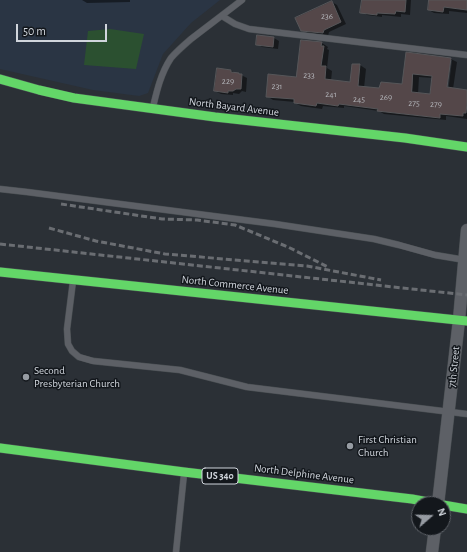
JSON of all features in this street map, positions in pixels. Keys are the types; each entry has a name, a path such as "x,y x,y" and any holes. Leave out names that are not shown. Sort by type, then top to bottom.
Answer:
{"street":[{"name":"North Bayard Avenue","path":"0,79 74,98 216,117 405,138 467,147"},
{"name":"7th Street","path":"439,496 449,412 463,320 467,230"},
{"name":"North Commerce Avenue","path":"0,272 463,320"},
{"name":"North Delphine Avenue","path":"0,448 184,472 411,498"},
{"path":"451,506 467,509"},
{"path":"432,552 434,536"}],"lane":[{"path":"153,108 164,70 172,58 195,36 242,0"},
{"path":"222,16 235,24 249,29 467,54"},
{"path":"0,189 275,224 374,239 435,255 466,260"},
{"path":"73,280 67,329 68,344 72,351 79,357 93,361 180,370 247,388 467,414"},
{"path":"176,552 184,472"}],"shaded area":[{"path":"0,0 220,0 191,23 163,54 148,93 139,96 93,90 0,69"}],"green space":[{"path":"110,29 144,34 136,69 84,65 88,31"}],"building":[{"path":"362,0 406,0 405,12 396,11 395,14 377,13 377,15 360,13"},
{"path":"429,0 467,0 467,10 444,7 443,12 428,10"},
{"path":"332,1 341,22 324,30 323,33 301,31 295,18"},
{"path":"257,35 274,37 273,47 256,45"},
{"path":"301,40 322,42 321,46 324,46 321,66 326,66 325,79 350,82 352,64 360,64 358,86 379,88 381,82 402,84 406,52 451,58 447,87 467,90 466,113 463,113 463,116 440,114 440,118 377,111 378,109 339,104 338,106 317,103 316,106 294,103 294,99 266,97 268,74 296,77","holes":["413,74 432,76 430,94 412,92"]},
{"path":"217,68 231,70 231,72 242,74 241,89 228,91 228,93 214,91"}],"railway":[{"path":"61,204 162,219 197,220 235,225 288,247 328,267"},
{"path":"49,228 96,241 165,254 307,266 381,280"},
{"path":"0,244 467,295"}],"traffic: fast":[{"path":"0,79 74,98 215,117 405,138 467,147"},
{"path":"0,272 467,321"},
{"path":"0,448 184,472 411,499"},
{"path":"451,506 467,509"}],"place":[{"name":"Second Presbyterian Church","path":"26,377"},
{"name":"First Christian Church","path":"350,446"}]}
